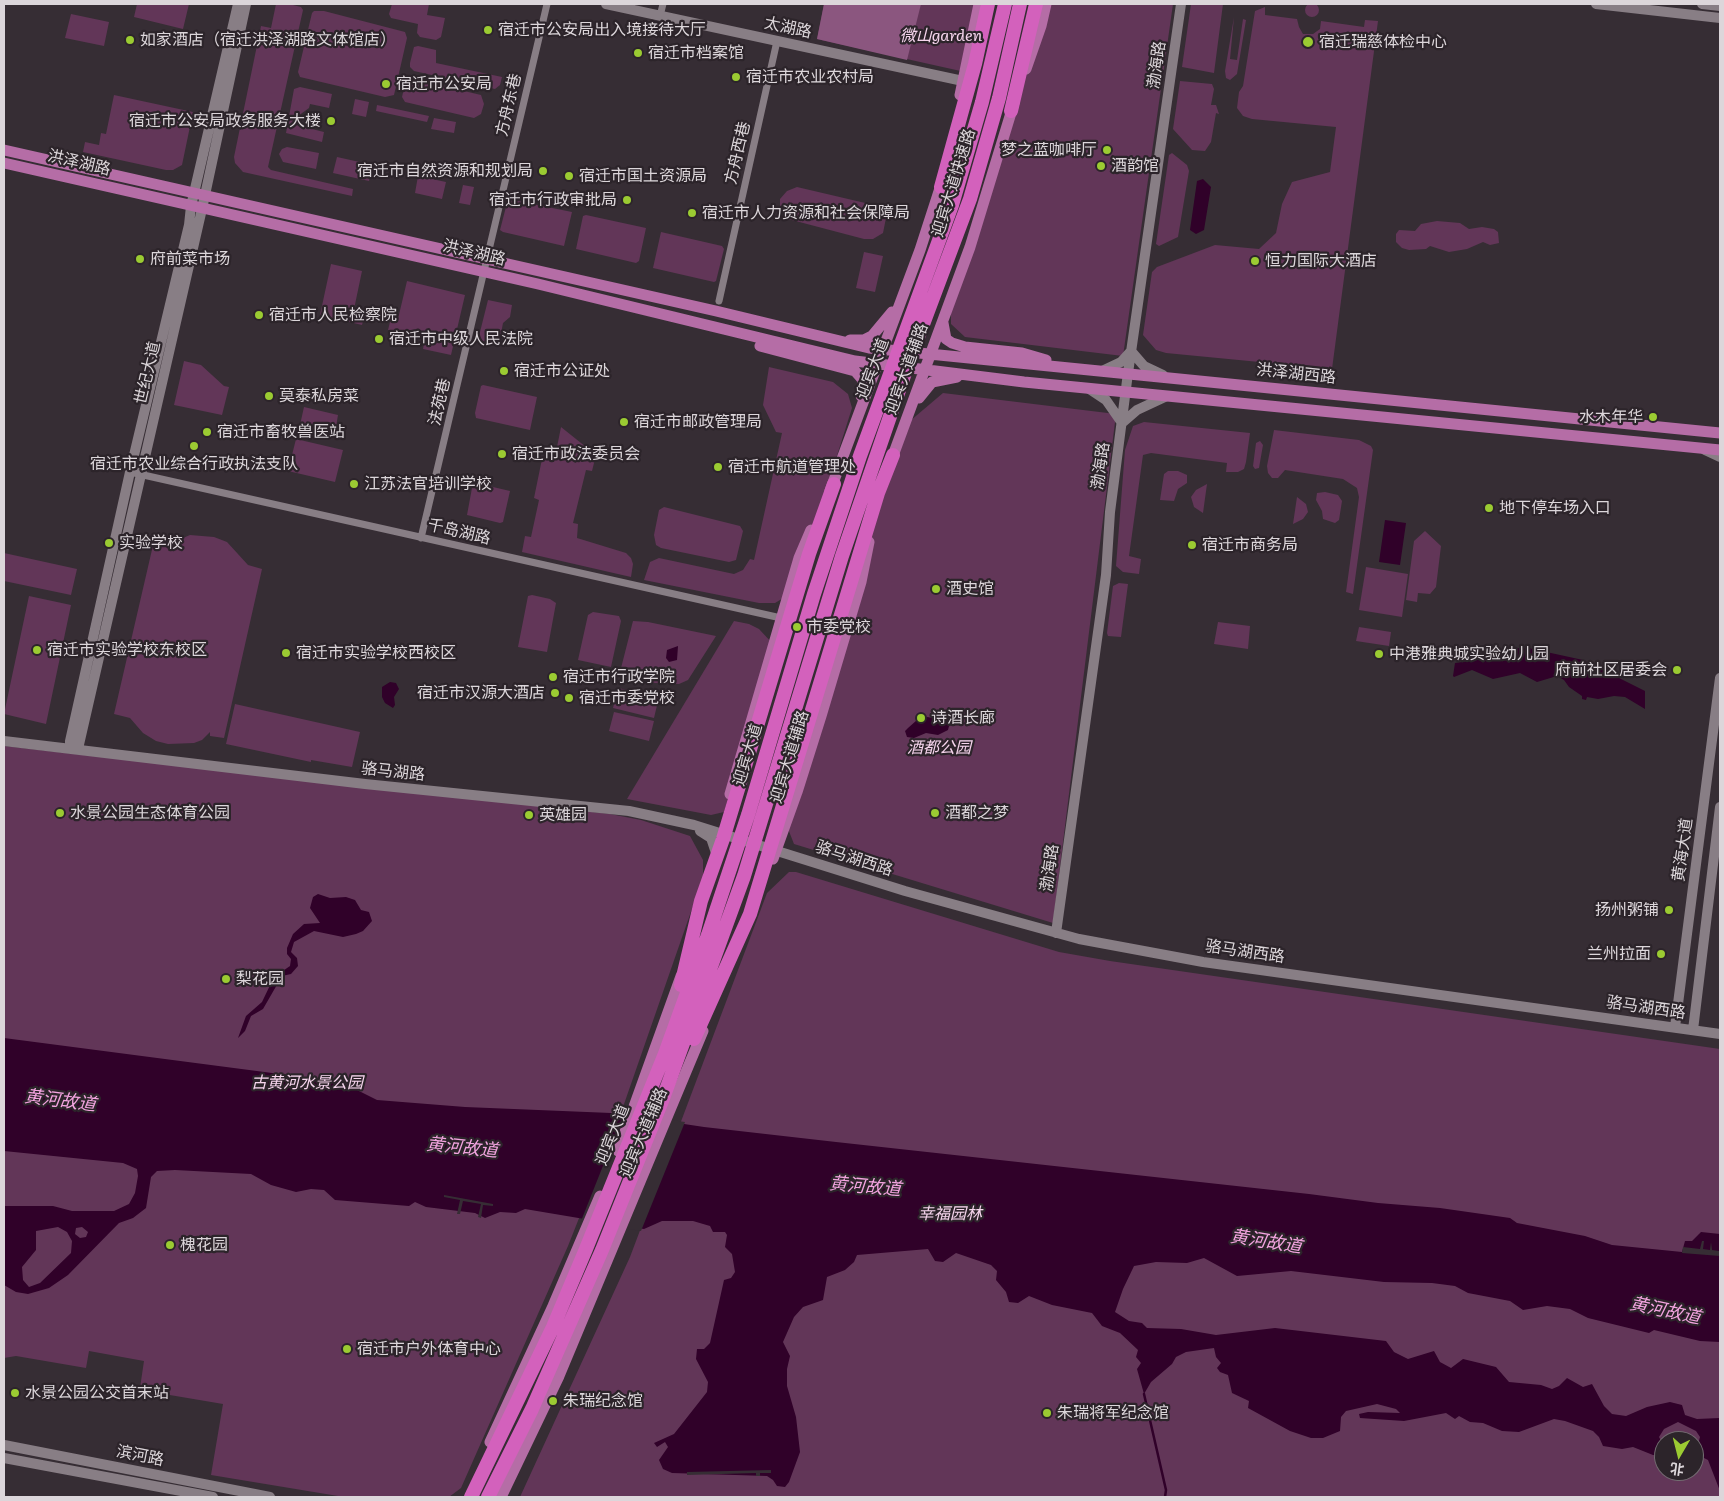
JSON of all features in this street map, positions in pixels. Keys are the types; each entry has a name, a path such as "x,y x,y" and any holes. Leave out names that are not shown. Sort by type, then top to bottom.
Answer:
{"highway":[{"path":"941,187 975,64 988,4"},
{"name":"迎宾大道","path":"471,1497 552,1327 708,935 736,852 814,594 860,456 952,206 982,102 1005,4"},
{"name":"迎宾大道快速路","path":"907,367 970,200 999,98 1020,4"},
{"path":"1011,111 1035,10"},
{"name":"迎宾大道","path":"488,1497 529,1414 632,1177 744,876 842,556 907,367"},
{"path":"632,1177 667,1110 720,976 750,914 878,493 893,455"},
{"path":"643,1097 684,975 701,901 723,839 798,589 834,484"},
{"path":"496,1497 529,1414"}],"main road":[{"name":"迎宾大道辅路","path":"464,1497 579,1248 643,1097 718,860 728,801 799,558 834,484 941,187 979,4"},
{"name":"迎宾大道辅路","path":"501,1497 559,1376 675,1102 716,996 740,945 798,792 861,582 875,512 893,455 989,191 1011,111 1041,26 1046,4"},
{"name":"洪泽湖路","path":"4,150 485,272 877,364 937,370"},
{"name":"洪泽湖路","path":"4,163 199,198 344,228 869,348"},
{"path":"785,328 854,340 864,340 872,336 892,312 913,268"},
{"path":"634,307 717,334 854,371 862,379 864,388 844,444 841,464"},
{"path":"943,319 943,332 952,343 965,347 1022,354 1076,368"},
{"name":"洪泽湖西路","path":"869,348 1720,433"},
{"name":"洪泽湖西路","path":"937,370 1024,382 1720,450"},
{"path":"893,455 909,424 921,394 932,382 959,377 1024,382"},
{"path":"1693,430 1698,438 1696,447"}],"street":[{"name":"世纪大道","path":"199,198 238,4"},
{"name":"世纪大道","path":"74,749 135,473 246,4"},
{"name":"方舟东巷","path":"485,272 547,4"},
{"name":"太湖路","path":"606,4 963,81"},
{"path":"660,16 663,4"},
{"name":"渤海路","path":"1056,933 1106,575 1110,512 1128,373 1181,4"},
{"path":"1596,4 1720,18"},
{"path":"1702,4 1720,6"},
{"name":"方舟西巷","path":"719,301 777,41"},
{"name":"法苑巷","path":"421,538 485,272"},
{"path":"1102,371 1122,362 1131,352 1144,366 1170,378"},
{"path":"1087,388 1106,400 1122,423 1137,410 1169,395"},
{"path":"1696,447 1720,457"},
{"name":"千岛湖路","path":"135,473 781,618"},
{"name":"黄海大道","path":"1675,1027 1716,752 1720,678"},
{"name":"骆马湖路","path":"4,741 365,784 538,802 590,805 669,819 776,850"},
{"path":"590,805 665,820 700,831 712,838 718,860"},
{"name":"黄海大道","path":"1693,1030 1720,806"},
{"name":"骆马湖西路","path":"776,850 914,894 1056,933 1204,962 1720,1034"},
{"name":"滨河路","path":"4,1445 270,1497"},
{"name":"滨河路","path":"4,1458 213,1497"}],"green space":[{"path":"1309,3 1315,3 1319,10 1315,17 1309,17 1305,13 1305,7"},
{"path":"137,4 189,4 183,29 134,17"},
{"path":"276,4 289,4 301,7 303,10 268,167 271,170 353,189 352,196 243,172 235,163 234,157 261,26 271,28"},
{"path":"392,4 429,4 427,15 445,18 441,37 436,40 420,37 417,33 418,24 391,18 389,14"},
{"name":"微山garden","path":"824,4 982,4 965,72 817,39"},
{"path":"1039,4 1173,4 1123,356 965,337 951,324 951,306"},
{"path":"1191,4 1223,4 1214,73 1182,67"},
{"path":"1265,7 1265,15 1297,19 1303,34 1313,34 1320,29 1321,21 1364,27 1365,20 1378,21 1332,369 1166,353 1156,350 1143,335 1152,272 1157,267 1215,245 1259,249 1276,233 1282,204 1292,182 1330,172 1336,127 1252,119 1243,116 1237,108 1239,92 1243,86 1255,11"},
{"path":"314,11 324,11 405,32 407,38 394,95 385,97 300,77 298,72"},
{"path":"71,14 109,22 104,46 65,38"},
{"path":"1234,17 1230,59 1237,60 1243,19 1246,20 1237,74 1230,80 1226,78 1225,71"},
{"path":"418,46 436,50 436,63 502,77 500,85 495,89 414,71 410,67 410,63 414,47"},
{"path":"413,79 481,95 484,104 481,114 474,118 405,102 402,97 405,84 407,80"},
{"path":"1180,81 1212,84 1214,89 1211,105 1216,105 1219,114 1216,113 1211,142 1205,151 1192,150 1173,129"},
{"path":"300,87 332,94 329,108 310,104 309,108 298,116 296,125 324,132 322,142 286,133 294,89"},
{"path":"114,95 193,112 182,165 173,170 166,170 83,152 85,142 99,145 101,133 106,134"},
{"path":"355,99 369,102 366,117 352,114"},
{"path":"377,105 429,116 427,122 376,111"},
{"path":"434,118 456,122 454,133 431,129"},
{"path":"287,147 319,153 316,169 283,162 279,154 282,149"},
{"path":"1172,153 1187,165 1189,171 1178,237 1159,246 1156,244 1169,155"},
{"path":"337,157 373,165 369,181 333,173"},
{"path":"418,176 446,182 442,199 415,193"},
{"path":"463,185 474,187 470,205 459,203"},
{"path":"797,187 878,206 886,218 883,233 873,239 864,239 788,219 780,209 780,199 787,191"},
{"path":"508,199 572,212 564,246 500,230"},
{"path":"586,215 646,228 639,261 636,263 576,249 583,216"},
{"path":"1437,221 1460,223 1469,229 1482,227 1494,229 1498,232 1499,243 1490,245 1483,242 1467,249 1449,252 1430,246 1426,249 1409,250 1402,248 1396,242 1396,234 1399,230 1415,231 1421,224"},
{"path":"661,232 722,246 724,249 716,281 653,268"},
{"path":"864,252 883,256 875,292 856,288"},
{"path":"331,264 362,271 353,314 364,317 362,325 320,315"},
{"path":"407,281 465,295 451,355 423,349 425,339 388,330 390,322 397,323"},
{"path":"488,300 512,305 510,317 503,323 499,344 478,340"},
{"path":"184,361 201,365 224,386 229,387 222,415 174,405"},
{"path":"769,367 833,382 848,394 852,408 797,582 785,597 775,603 759,603 644,580 650,562 659,558 734,574 743,570 750,559 754,560 782,433 776,432 763,405"},
{"path":"481,386 537,397 530,430 476,418 475,413"},
{"name":"酒都公园","path":"943,393 1116,414 1053,923 794,844 781,811 857,551 910,421"},
{"path":"304,407 338,415 335,433 300,425"},
{"path":"1144,422 1250,433 1244,469 1238,472 1226,472 1227,463 1151,453 1143,455 1129,556 1141,559 1139,574 1123,572 1116,566 1125,450 1133,426"},
{"path":"561,427 596,455 592,471 586,470 573,523 578,524 577,538 626,553 631,558 633,564 631,577 522,552 525,536 531,537 539,500 534,498 542,459 554,462"},
{"path":"1274,430 1359,440 1371,446 1373,450 1353,594 1346,592 1359,497 1357,488 1343,479 1285,470 1278,478 1272,478 1268,473 1267,466"},
{"path":"296,439 343,450 335,482 288,471"},
{"path":"1260,441 1263,445 1259,468 1255,469 1253,466 1256,443"},
{"path":"1168,471 1178,471 1187,475 1187,483 1178,489 1174,501 1160,500 1164,474"},
{"path":"476,483 510,491 503,522 500,523 467,515 472,488"},
{"path":"1207,484 1203,513 1194,507 1191,497 1196,490"},
{"path":"1325,492 1338,495 1342,501 1339,520 1335,523 1323,519 1322,511 1316,500 1317,493"},
{"path":"1297,497 1306,504 1308,512 1303,519 1293,524"},
{"path":"664,507 740,526 743,531 736,560 729,562 661,548 656,545 654,535 659,510"},
{"path":"1425,531 1441,546 1436,587 1430,594 1418,593 1417,602 1406,600 1414,541"},
{"path":"190,535 214,537 227,542 248,565 262,569 224,738 210,736 210,732 202,740 194,743 168,744 156,741 143,733 130,718 114,714 154,541 169,544"},
{"path":"4,553 77,569 71,595 4,581"},
{"path":"1366,567 1408,574 1402,617 1359,610"},
{"path":"1119,583 1128,584 1121,637 1108,636 1113,586"},
{"path":"532,595 550,599 556,603 547,652 518,647 528,596"},
{"path":"29,596 71,605 46,724 4,714"},
{"path":"593,612 619,616 621,621 611,667 578,660 588,615"},
{"path":"633,621 648,622 716,636 688,680 679,684 655,683 619,676"},
{"path":"734,621 749,624 759,629 773,644 724,812 711,815 627,799"},
{"path":"1218,622 1250,626 1248,649 1214,644"},
{"path":"1359,627 1391,632 1389,646 1356,641"},
{"path":"618,688 659,697 654,718 613,708"},
{"path":"235,704 360,732 352,767 311,760 311,762 226,744"},
{"path":"614,712 654,721 649,741 609,731"},
{"name":"古黄河水景公园","path":"4,746 610,814 641,820 690,836 703,860 703,877 623,1107 568,1246 461,1488 449,1497 344,1497 211,1475 223,1404 152,1392 152,1389 140,1388 144,1361 89,1351 86,1368 16,1356 4,1358"},
{"name":"幸福园林","path":"789,872 796,872 1059,952 1720,1049 1720,1497 520,1497 630,1257 767,893"}],"shaded area":[{"path":"824,4 921,4 907,60 817,39"}],"water":[{"path":"1203,179 1211,187 1204,230 1196,234 1190,230 1197,181"},
{"path":"1385,520 1406,523 1400,565 1379,562"},
{"path":"678,646 677,660 669,662 666,658 667,650"},
{"path":"1518,648 1528,648 1583,660 1645,691 1645,709 1625,697 1614,696 1598,699 1587,697 1586,700 1582,699 1582,696 1557,676 1537,682 1520,673 1493,679 1472,670 1453,676 1455,663 1484,659"},
{"path":"390,682 396,683 399,689 394,697 395,705 393,708 385,703 382,697 382,687"},
{"path":"927,717 946,720 949,726 948,730 938,735 926,733 914,738 907,737 905,731 908,728 917,720"},
{"path":"318,894 330,898 346,897 355,900 361,910 369,912 372,921 363,931 356,934 343,937 314,931 294,942 291,952 297,958 298,966 291,974 282,976 263,1009 251,1016 245,1031 238,1038 246,1016 262,1002 274,977 290,966 291,959 287,954 287,948 293,934 304,924 320,923 310,908 313,897"},
{"name":"黄河故道","path":"4,1038 341,1082 377,1100 465,1107 611,1113 704,1127 1378,1203 1440,1208 1510,1218 1517,1223 1585,1236 1612,1245 1682,1252 1685,1241 1692,1241 1701,1232 1720,1234 1720,1342 1700,1341 1654,1330 1649,1333 1588,1318 1570,1309 1547,1306 1523,1310 1510,1301 1468,1293 1455,1286 1432,1283 1384,1282 1291,1271 1237,1276 1204,1258 1187,1263 1156,1262 1134,1266 1115,1312 1129,1321 1142,1323 1147,1328 1181,1329 1216,1335 1275,1328 1386,1341 1394,1352 1408,1359 1434,1351 1440,1362 1451,1368 1463,1359 1496,1367 1509,1382 1541,1385 1552,1389 1559,1386 1567,1378 1583,1387 1592,1384 1604,1406 1612,1414 1626,1416 1647,1407 1670,1402 1682,1405 1685,1415 1697,1419 1720,1418 1720,1491 1708,1460 1704,1458 1704,1431 1696,1431 1678,1422 1663,1431 1654,1431 1654,1455 1633,1447 1622,1449 1603,1446 1599,1437 1593,1431 1554,1419 1519,1432 1502,1431 1483,1423 1470,1422 1459,1416 1455,1419 1446,1413 1404,1421 1360,1418 1359,1414 1368,1412 1400,1413 1396,1409 1377,1404 1346,1411 1341,1417 1340,1431 1323,1438 1311,1438 1290,1431 1248,1408 1249,1401 1232,1393 1228,1375 1220,1372 1217,1368 1221,1363 1216,1357 1214,1348 1186,1352 1176,1357 1172,1364 1151,1382 1144,1394 1137,1369 1141,1363 1136,1357 1138,1350 1120,1333 1102,1326 1092,1313 1052,1305 1029,1296 1018,1303 1009,1302 1006,1292 996,1280 997,1271 991,1265 956,1253 943,1262 935,1261 928,1249 857,1255 854,1262 845,1270 827,1277 823,1300 803,1307 794,1317 783,1342 790,1356 787,1369 787,1386 796,1417 800,1452 789,1482 785,1487 777,1486 767,1476 672,1473 663,1469 659,1460 668,1447 665,1442 657,1447 654,1443 674,1434 707,1392 708,1382 696,1359 697,1349 704,1349 710,1343 724,1280 731,1278 735,1272 732,1254 725,1247 727,1235 725,1232 713,1232 710,1226 693,1221 662,1221 644,1229 525,1209 516,1213 500,1212 485,1218 475,1213 426,1207 415,1202 409,1206 335,1200 324,1190 311,1189 296,1192 271,1185 251,1174 175,1170 157,1171 151,1177 146,1208 133,1218 119,1223 68,1275 49,1288 28,1294 16,1292 4,1285 4,1206 53,1206 72,1211 114,1211 129,1204 135,1193 138,1176 137,1169 123,1163 4,1151","holes":["58,1227 67,1232 72,1241 71,1253 40,1283 29,1287 23,1280 22,1267 36,1250 36,1231","82,1227 88,1232 86,1237 80,1238 75,1234 76,1228"]}],"pier":[{"path":"624,1113 685,1122 641,1231 581,1221"},
{"path":"444,1195 493,1204 493,1206 483,1205 481,1218 478,1217 481,1204 463,1201 460,1214 457,1214 460,1200 444,1197"},
{"path":"1702,1241 1704,1241 1703,1249 1710,1250 1711,1242 1712,1250 1719,1251 1720,1244 1720,1256 1682,1253 1683,1247 1700,1249"},
{"path":"771,1470 771,1473 760,1473 760,1476 756,1476 756,1473 687,1475 687,1472"}],"waterway":[{"path":"1144,1394 1166,1490 1165,1497"}],"place":[{"name":"宿迁市公安局出入境接待大厅","path":"488,30"},
{"name":"如家酒店（宿迁洪泽湖路文体馆店）","path":"130,40"},
{"name":"宿迁瑞慈体检中心","path":"1308,42"},
{"name":"宿迁市档案馆","path":"638,53"},
{"name":"宿迁市农业农村局","path":"736,77"},
{"name":"宿迁市公安局","path":"386,84"},
{"name":"宿迁市公安局政务服务大楼","path":"331,121"},
{"name":"梦之蓝咖啡厅","path":"1107,150"},
{"name":"酒韵馆","path":"1101,166"},
{"name":"宿迁市自然资源和规划局","path":"543,171"},
{"name":"宿迁市国土资源局","path":"569,176"},
{"name":"宿迁市行政审批局","path":"627,200"},
{"name":"宿迁市人力资源和社会保障局","path":"692,213"},
{"name":"府前菜市场","path":"140,259"},
{"name":"恒力国际大酒店","path":"1255,261"},
{"name":"宿迁市人民检察院","path":"259,315"},
{"name":"宿迁市中级人民法院","path":"379,339"},
{"name":"宿迁市公证处","path":"504,371"},
{"name":"莫泰私房菜","path":"269,396"},
{"name":"水木年华","path":"1653,417"},
{"name":"宿迁市邮政管理局","path":"624,422"},
{"name":"宿迁市畜牧兽医站","path":"207,432"},
{"name":"宿迁市农业综合行政执法支队","path":"194,446"},
{"name":"宿迁市政法委员会","path":"502,454"},
{"name":"宿迁市航道管理处","path":"718,467"},
{"name":"江苏法官培训学校","path":"354,484"},
{"name":"地下停车场入口","path":"1489,508"},
{"name":"实验学校","path":"109,543"},
{"name":"宿迁市商务局","path":"1192,545"},
{"name":"酒史馆","path":"936,589"},
{"name":"市委党校","path":"797,627"},
{"name":"宿迁市实验学校东校区","path":"37,650"},
{"name":"宿迁市实验学校西校区","path":"286,653"},
{"name":"中港雅典城实验幼儿园","path":"1379,654"},
{"name":"府前社区居委会","path":"1677,670"},
{"name":"宿迁市行政学院","path":"553,677"},
{"name":"宿迁市汉源大酒店","path":"555,693"},
{"name":"宿迁市委党校","path":"569,698"},
{"name":"诗酒长廊","path":"921,718"},
{"name":"水景公园生态体育公园","path":"60,813"},
{"name":"酒都之梦","path":"935,813"},
{"name":"英雄园","path":"529,815"},
{"name":"扬州粥铺","path":"1669,910"},
{"name":"兰州拉面","path":"1661,954"},
{"name":"梨花园","path":"226,979"},
{"name":"槐花园","path":"170,1245"},
{"name":"宿迁市户外体育中心","path":"347,1349"},
{"name":"水景公园公交首末站","path":"15,1393"},
{"name":"朱瑞纪念馆","path":"553,1401"},
{"name":"朱瑞将军纪念馆","path":"1047,1413"}]}
